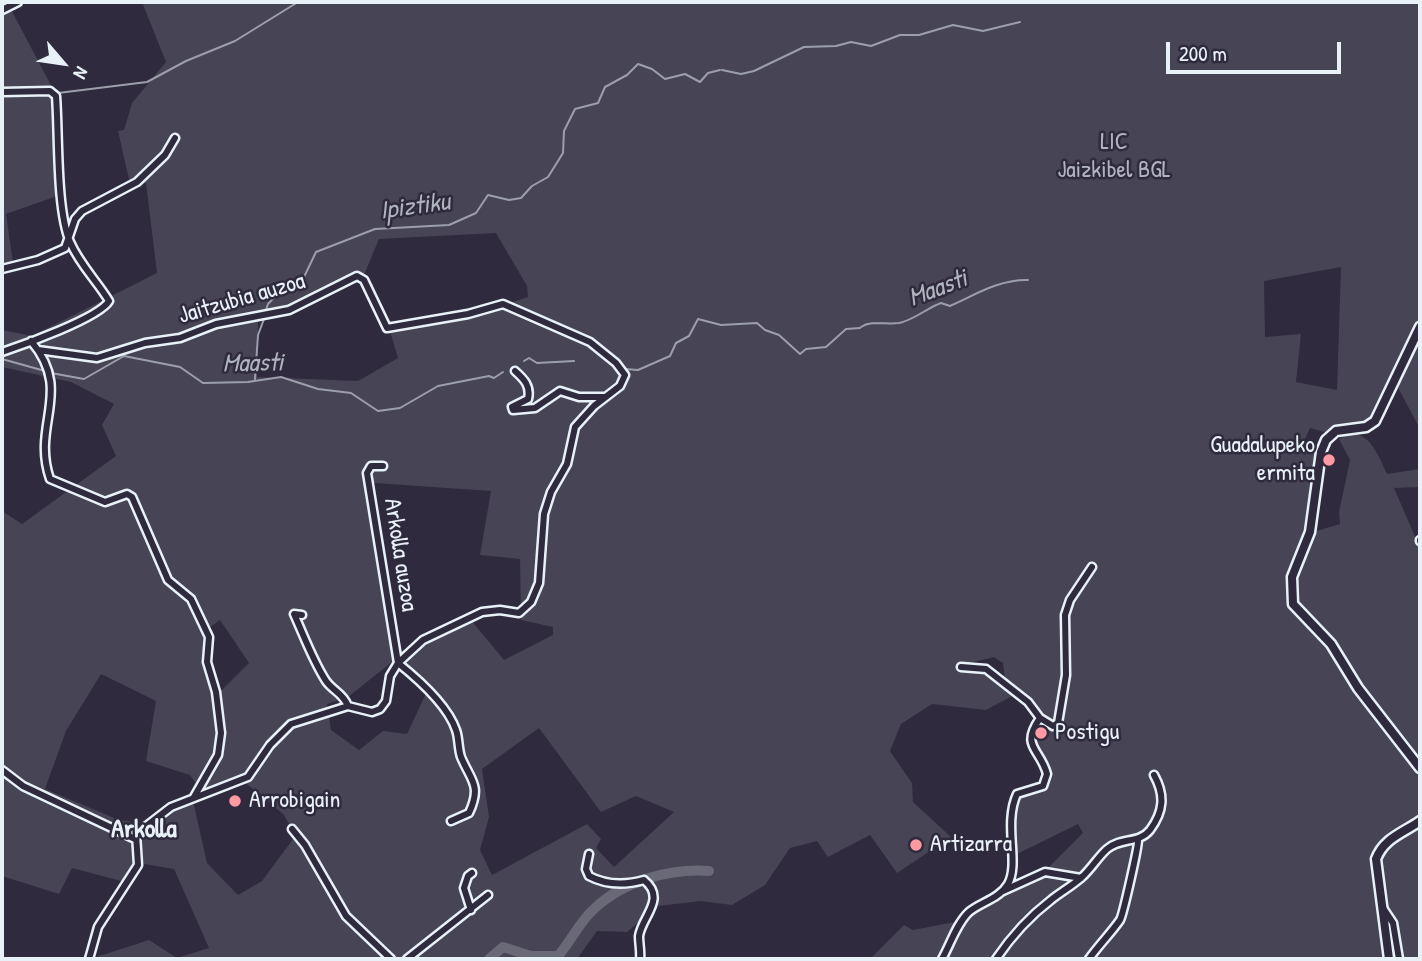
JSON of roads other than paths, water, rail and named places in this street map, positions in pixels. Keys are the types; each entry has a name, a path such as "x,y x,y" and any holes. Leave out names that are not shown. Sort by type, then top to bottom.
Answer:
{"street":[{"path":"2,10 18,2"},
{"path":"2,92 50,91 56,96 59,163 68,238 92,281 109,301 100,310 2,352"},
{"path":"2,269 38,260 65,248 82,211 137,182 165,155 175,138"},
{"name":"Jaitzubia auzoa","path":"38,350 97,358 145,343 180,338 216,324 289,310 357,276 364,280 387,328 468,314 503,304"},
{"name":"Arkolla auzoa","path":"135,839 139,829 154,817 194,797 248,777 270,745 291,724 348,706 372,712 380,709 386,701 390,676 398,663 423,640 482,612 500,610 519,613 531,602 539,583 544,514 551,492 567,464 575,428 604,397 623,383 625,375 616,363 590,342 503,304"},
{"path":"1420,327 1375,421 1366,427 1332,433 1321,452 1310,532 1292,576 1293,604 1331,644 1358,688 1420,768"},
{"path":"31,341 52,375 54,389 43,452 50,479 105,502 127,494 132,497 168,580 191,599 209,637 207,662 216,691 221,733 218,755 194,797"},
{"path":"515,371 524,379 529,392 528,399 512,407 513,411 535,408 560,391 579,397 604,397"},
{"name":"Arkolla auzoa","path":"383,466 371,466 367,472 398,663"},
{"path":"961,667 986,669 1028,702 1040,718 1053,726 1058,723 1066,675 1065,615 1070,600 1092,567"},
{"path":"302,615 294,614 324,677 344,695 348,706"},
{"path":"398,663 430,693 451,721 460,754 475,782 476,798 469,813 451,821"},
{"path":"1002,891 1008,884 1012,871 1009,824 1013,803 1017,794 1042,786 1047,774 1030,741 1032,730 1040,718"},
{"path":"2,770 23,786 135,839 138,865 98,927 89,959"},
{"path":"996,959 1016,932 1051,899 1081,878 1109,847 1138,840 1148,833 1160,811 1161,789 1154,775"},
{"path":"1389,959 1376,859 1379,851 1393,836 1420,821"},
{"path":"292,829 305,845 346,916 391,959"},
{"path":"1089,959 1121,919 1129,877 1139,846 1138,840"},
{"path":"589,853 586,869 589,876 607,883 629,884 644,880 651,888 654,902 639,934 640,959"},
{"path":"942,959 967,914 1002,891 1045,872 1081,878"},
{"path":"471,910 464,888 468,876 472,873"},
{"path":"407,959 488,895"},
{"path":"1381,906 1393,923 1399,959"}],"waterway":[{"path":"58,93 147,82 186,61 235,41 298,2"},
{"name":"Ipiztiku","path":"722,70 741,74 754,71 804,47 836,46 851,42 871,46 900,35 919,35 953,25 983,31 1020,22"},
{"name":"Ipiztiku","path":"265,313 268,304 285,286 304,277 316,252 375,229 449,225 476,213 488,195 509,200 521,198 532,186 548,177 563,153 564,131 575,109 598,103 605,87 627,75 638,64 652,69 665,79 685,74 700,82 708,73 720,70"},
{"path":"2,96 26,94"},
{"name":"Maasti","path":"861,327 905,321 941,303 950,306 997,285 1028,280"},
{"name":"Ipiztiku","path":"255,379 258,335 264,319"},
{"name":"Maasti","path":"625,369 638,370 670,356 676,343 689,336 698,319 721,325 757,323 765,330 779,335 800,354 806,349 826,347 846,329 860,328"},
{"name":"Maasti","path":"51,373 84,379 124,356 180,367 203,383 248,382 281,377 318,389 351,393 378,411 400,408 438,386 489,376 494,378 503,372"},
{"name":"Maasti","path":"524,361 529,358 537,363 574,361"},
{"name":"Maasti","path":"2,359 45,371"},
{"path":"489,959 503,947 531,956 558,956 589,914 619,891 664,874 709,871"}],"place":[{"name":"Guadalupeko ermita","path":"1329,460"},
{"name":"Postigu","path":"1041,733"},
{"name":"Arrobigain","path":"235,801"},
{"name":"Artizarra","path":"916,845"}],"district":[{"name":"Arkolla","path":"144,830"}],"park label":[{"name":"LIC Jaizkibel BGL","path":"1114,157"}]}
